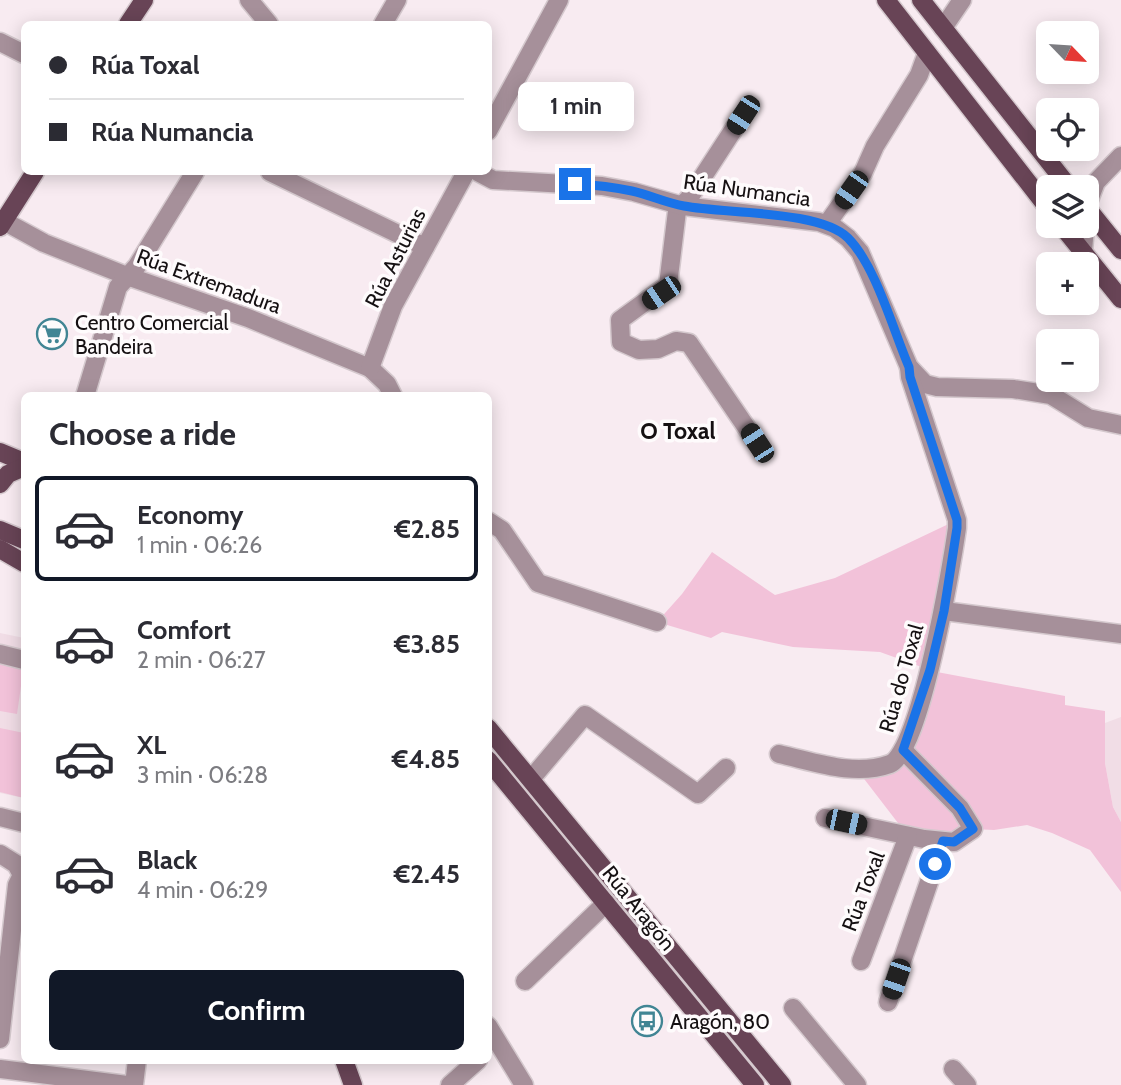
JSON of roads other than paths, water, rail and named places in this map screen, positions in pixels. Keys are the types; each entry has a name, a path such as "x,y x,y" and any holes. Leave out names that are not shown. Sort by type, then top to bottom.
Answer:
{"main road":[{"path":"130,21 144,0"},
{"path":"886,0 1036,193"},
{"path":"921,0 1060,175"},
{"path":"1,222 34,175"},
{"path":"1099,222 1121,250"},
{"path":"1072,238 1121,299"},
{"path":"0,452 21,463"},
{"path":"0,484 8,474 21,467"},
{"path":"2,533 21,540"},
{"path":"2,533 21,559"},
{"name":"Rúa Aragón","path":"492,733 782,1085"},
{"name":"Rúa Aragón","path":"492,765 755,1085"},
{"path":"345,1064 353,1085"}],"street":[{"path":"249,0 266,21"},
{"path":"385,21 397,0"},
{"path":"492,124 559,0"},
{"path":"943,28 962,0"},
{"path":"0,42 21,52"},
{"path":"827,224 863,173 875,146 919,75 927,53"},
{"path":"743,115 677,211 668,285 620,320 621,342 639,350 657,349 676,341 689,343 757,443"},
{"path":"1099,179 1121,156"},
{"path":"86,392 118,287 137,266 193,175"},
{"path":"276,175 425,247"},
{"name":"Rúa Asturias","path":"370,368 393,306 464,175"},
{"name":"Rúa Numancia","path":"484,175 493,180 602,186 682,206 804,219 827,224 848,238 860,252 909,367"},
{"name":"Rúa Extremadura","path":"1,222 127,276 248,318 370,368 387,384 391,392"},
{"path":"1083,251 1084,238"},
{"path":"909,367 925,384 931,386 1013,389 1051,395 1087,418 1121,425"},
{"name":"Rúa do Toxal","path":"779,754 858,771 893,763 903,750 930,670 944,611 957,520 909,367"},
{"path":"492,524 502,530 538,583 657,622"},
{"name":"Rúa do Toxal","path":"944,611 1121,634"},
{"path":"0,654 21,659"},
{"path":"531,779 585,715 698,794 726,768"},
{"path":"888,1002 943,841 954,842 973,829 960,808 903,750"},
{"path":"0,817 21,822"},
{"name":"Rúa Toxal","path":"825,818 943,841"},
{"name":"Rúa Toxal","path":"861,961 908,836"},
{"path":"0,854 16,864 21,872"},
{"path":"0,1039 17,885 21,878"},
{"path":"526,981 606,903"},
{"path":"793,1008 858,1085"},
{"path":"494,1050 524,1085"},
{"path":"134,1085 137,1064"},
{"path":"450,1085 474,1064"},
{"path":"0,1069 127,1085"},
{"path":"953,1069 967,1085"}],"place":[{"name":"Centro Comercial Bandeira","path":"52,334"},
{"name":"Aragón, 80","path":"647,1021"}],"district":[{"name":"O Toxal","path":"678,431"}]}
